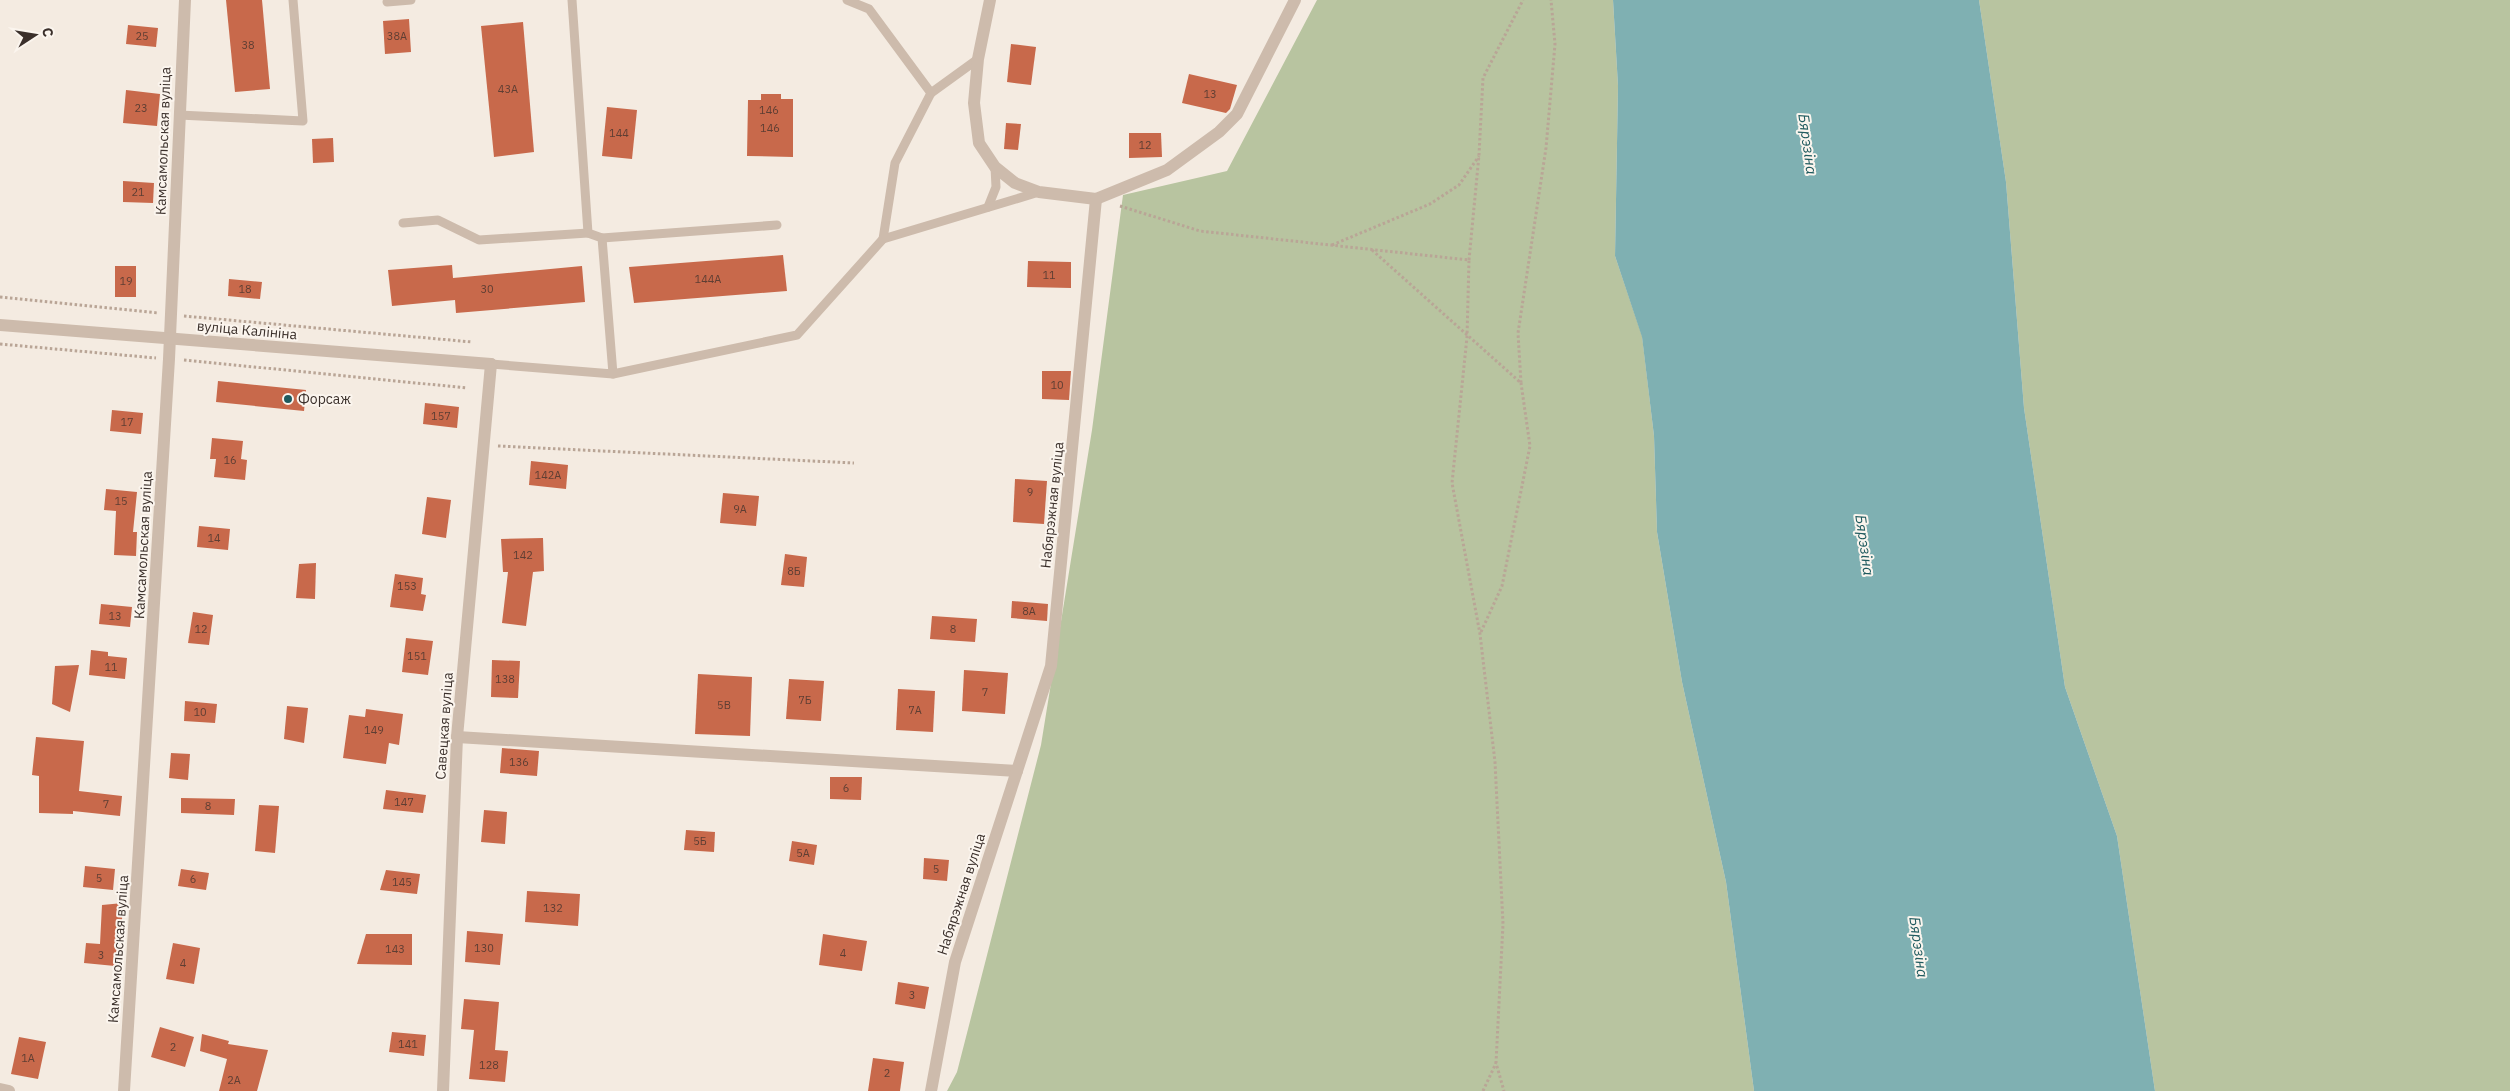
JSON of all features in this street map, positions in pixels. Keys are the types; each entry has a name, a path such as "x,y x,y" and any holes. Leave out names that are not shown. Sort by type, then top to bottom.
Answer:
{"street":[{"name":"Камсамольская вуліца","path":"124,1091 169,359 185,0"},
{"path":"990,0 978,59 974,121 979,143 996,167 1015,183 1039,192 1096,199 1167,170 1219,132 1236,114 1295,0"},
{"name":"Набярэжная вуліца","path":"931,1091 955,962 1051,666 1096,199"},
{"name":"вуліца Калініна","path":"0,325 491,364"},
{"name":"Савецкая вуліца","path":"443,1091 457,737 491,364"},
{"path":"457,737 1017,771"},
{"path":"0,1089 9,1091"}],"lane":[{"path":"179,116 303,122 293,0"},
{"path":"387,2 411,0"},
{"path":"572,0 588,232"},
{"path":"847,0 869,8 931,93"},
{"path":"883,239 895,163 931,93 978,59"},
{"path":"988,207 996,187 996,167"},
{"path":"491,364 613,374 797,335 883,239 1039,192"},
{"path":"403,222 438,220 479,240 588,232 602,238 777,226"},
{"path":"602,238 613,374"}],"path":[{"path":"1504,1091 1496,1063 1502,924 1495,762 1480,634 1452,483 1467,337 1469,260 1479,155 1483,78 1523,0"},
{"path":"1480,634 1502,586 1530,446 1521,383 1518,333 1546,148 1555,44 1551,0"},
{"path":"1331,246 1430,204 1459,184 1479,155"},
{"path":"1096,199 1200,232 1469,260"},
{"path":"1372,250 1467,337 1521,383"},
{"path":"0,297 171,315 472,342"},
{"path":"0,344 467,388"},
{"path":"484,446 854,463"},
{"path":"1483,1091 1496,1063"}],"green space":[{"path":"1317,0 1613,0 1618,86 1615,256 1642,336 1654,436 1657,532 1682,682 1726,882 1754,1091 947,1091 957,1072 1041,745 1092,430 1123,195 1227,171"},
{"path":"1979,0 2510,0 2510,1091 2155,1091 2117,836 2065,687 2024,408 2006,182"}],"water":[{"name":"Бярэзіна","path":"1613,0 1979,0 2006,182 2024,408 2065,687 2117,836 2155,1091 1754,1091 1726,882 1682,682 1657,532 1654,436 1642,337 1615,256 1618,86"}],"building":[{"path":"226,0 262,0 270,89 235,92"},
{"path":"409,19 411,52 385,54 383,21"},
{"path":"523,22 534,152 494,157 481,26"},
{"path":"128,25 158,28 156,47 126,44"},
{"path":"1011,44 1036,47 1031,85 1007,82"},
{"path":"1189,74 1237,85 1230,109 1226,113 1182,103"},
{"path":"126,90 160,94 157,126 123,123"},
{"path":"761,94 781,94 781,99 793,99 793,157 747,156 748,100 761,100"},
{"path":"607,107 637,110 632,159 602,156"},
{"path":"1006,123 1021,124 1018,150 1004,149"},
{"path":"1129,133 1161,133 1162,157 1129,158"},
{"path":"333,138 334,162 313,163 312,139"},
{"path":"123,181 154,183 153,203 123,202"},
{"path":"783,255 787,291 634,303 629,267"},
{"path":"1028,261 1071,262 1071,288 1027,287"},
{"path":"452,265 453,278 582,266 585,302 456,313 455,300 392,306 388,270"},
{"path":"115,266 136,266 136,297 115,297"},
{"path":"229,279 262,282 260,299 228,296"},
{"path":"1042,371 1071,371 1069,400 1042,399"},
{"path":"218,381 306,390 304,411 216,402"},
{"path":"425,403 459,407 457,428 423,424"},
{"path":"112,410 143,413 141,434 110,431"},
{"path":"212,438 243,441 241,459 247,460 245,480 214,477 216,459 210,459"},
{"path":"531,461 568,465 566,489 529,485"},
{"path":"1015,479 1047,481 1044,524 1013,522"},
{"path":"106,489 137,492 133,532 137,532 136,556 114,555 116,511 104,510"},
{"path":"723,493 759,496 756,526 720,523"},
{"path":"427,497 451,500 446,538 422,534"},
{"path":"199,526 230,529 228,550 197,547"},
{"path":"543,538 544,571 533,572 526,626 502,623 508,572 503,572 501,539"},
{"path":"785,554 807,557 804,587 781,585"},
{"path":"316,563 315,599 296,598 299,564"},
{"path":"395,574 423,578 421,594 426,595 423,611 390,607"},
{"path":"1012,601 1048,604 1047,621 1011,618"},
{"path":"101,604 132,607 130,627 99,624"},
{"path":"193,612 213,615 209,645 188,643"},
{"path":"932,616 977,619 975,642 930,639"},
{"path":"406,638 433,641 428,675 402,672"},
{"path":"91,650 108,652 108,656 127,658 125,679 89,675"},
{"path":"492,660 520,661 518,698 491,697"},
{"path":"79,665 70,712 52,704 55,666"},
{"path":"964,670 1008,673 1005,714 962,711"},
{"path":"698,674 752,677 750,736 695,734"},
{"path":"789,679 824,681 821,721 786,719"},
{"path":"898,689 935,691 933,732 896,730"},
{"path":"185,701 217,704 215,723 184,721"},
{"path":"287,706 308,708 304,743 284,739"},
{"path":"366,709 403,714 399,745 389,743 386,764 343,758 349,715 365,717"},
{"path":"36,737 84,741 79,791 122,796 120,816 73,811 73,814 39,813 39,776 32,775"},
{"path":"502,748 539,751 537,776 500,773"},
{"path":"171,753 190,754 188,780 169,778"},
{"path":"830,777 862,777 861,800 830,799"},
{"path":"386,790 426,795 423,813 383,809"},
{"path":"181,798 235,799 234,815 181,813"},
{"path":"259,805 279,806 275,853 255,851"},
{"path":"484,810 507,812 505,844 481,842"},
{"path":"686,830 715,832 714,852 684,850"},
{"path":"792,841 817,845 814,865 789,861"},
{"path":"924,858 949,860 947,881 923,879"},
{"path":"85,866 115,869 113,890 83,887"},
{"path":"181,869 209,873 206,890 178,886"},
{"path":"386,870 420,874 417,894 380,890"},
{"path":"527,891 580,894 578,926 525,922"},
{"path":"123,903 121,936 118,936 115,966 84,963 86,943 100,944 102,905"},
{"path":"467,931 503,934 500,965 465,962"},
{"path":"366,934 412,934 412,965 357,964"},
{"path":"823,934 867,941 862,971 819,965"},
{"path":"173,943 200,948 194,984 166,979"},
{"path":"898,982 929,987 925,1009 895,1004"},
{"path":"464,999 499,1002 495,1050 508,1051 505,1082 469,1079 474,1030 461,1029"},
{"path":"160,1027 194,1037 185,1067 151,1057"},
{"path":"392,1032 426,1035 424,1056 389,1052"},
{"path":"202,1034 229,1041 228,1044 268,1050 257,1091 219,1091 227,1059 200,1051"},
{"path":"19,1037 46,1042 38,1079 11,1074"},
{"path":"873,1058 904,1062 900,1091 868,1091"}],"place":[{"name":"Форсаж","path":"288,399"}]}
